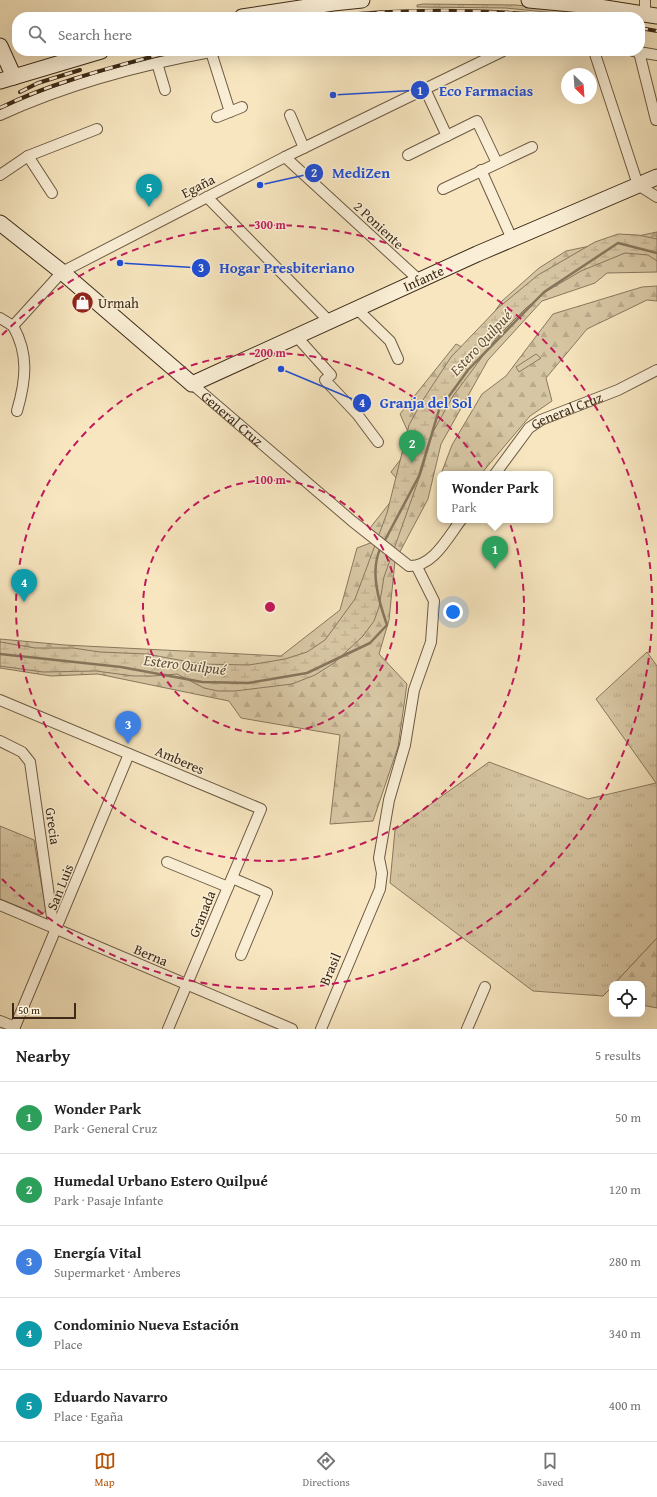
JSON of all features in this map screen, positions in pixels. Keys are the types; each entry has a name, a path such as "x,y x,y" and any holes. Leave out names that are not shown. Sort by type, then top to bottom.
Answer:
{"street":[{"path":"270,12 332,1 362,0"},
{"path":"529,0 593,3 649,10"},
{"path":"1,51 7,79 84,56"},
{"path":"645,53 657,55"},
{"path":"0,116 56,93 157,63 190,56"},
{"path":"215,56 230,112"},
{"name":"Egaña","path":"62,272 285,157 490,56"},
{"path":"596,56 638,185 657,198"},
{"path":"636,56 656,120"},
{"path":"157,63 164,90"},
{"path":"425,89 447,136"},
{"path":"217,117 242,107"},
{"path":"290,115 304,148"},
{"path":"408,155 478,121 497,162"},
{"path":"0,175 28,156 97,129"},
{"path":"444,189 497,162 532,147"},
{"path":"28,156 52,193"},
{"name":"2 Poniente","path":"285,157 419,280"},
{"path":"481,170 512,238"},
{"name":"Infante","path":"192,384 512,238 657,177"},
{"path":"207,197 329,321"},
{"name":"General Cruz","path":"0,223 62,272 352,521 371,534 402,562 409,566 417,567"},
{"path":"13,326 62,272"},
{"path":"356,308 390,341 398,359"},
{"path":"0,318 13,326 24,351 24,387 17,411"},
{"path":"296,336 330,375 325,380 357,414 378,442"},
{"name":"General Cruz","path":"497,471 529,428 541,420 618,390 657,370"},
{"path":"417,567 433,557 459,523"},
{"name":"Brasil","path":"321,1029 380,889 382,872 379,858 388,800 405,745 414,690 431,642 434,601 417,567"},
{"name":"Amberes","path":"0,700 261,809"},
{"name":"Grecia","path":"0,741 22,752 30,762 52,917 57,930"},
{"name":"San Luis","path":"15,1028 129,754"},
{"name":"Granada","path":"168,1029 261,809"},
{"path":"167,862 230,883 267,893 241,955"},
{"name":"Berna","path":"0,905 187,986 292,1029"},
{"path":"467,1029 485,987"},
{"path":"0,1021 15,1028"}],"green space":[{"path":"417,5 516,5 582,12 546,12 505,8 417,7"},
{"path":"657,232 657,272 607,273 595,283 542,301 488,360 441,444 428,499 395,561 389,620 379,654 407,684 398,747 373,821 330,824 340,735 241,718 229,701 98,674 51,676 0,668 0,639 65,645 281,656 340,610 357,548 373,542 376,533 370,528 403,486 391,472 413,443 400,414 456,344 468,350 502,301 539,268 566,251"},
{"path":"618,234 638,235 657,239 657,261 648,255 625,253 581,271 547,291 526,308 497,337 453,396 433,432 422,470 384,577 379,607 374,621 363,636 334,663 315,675 292,684 235,691 218,691 204,688 177,674 134,676 96,671 43,672 0,666 0,642 35,648 73,648 100,652 147,654 200,664 249,665 285,659 307,652 325,640 355,599 387,513 409,425 421,403 451,357 498,308 538,275 595,242"},
{"path":"657,286 657,301 647,300 587,329 546,378 552,401 530,416 484,471 442,471 452,445 482,394 506,376 553,314 642,287"},
{"path":"536,354 541,358 519,372 516,367"},
{"path":"647,652 657,666 657,938 617,981 609,981 609,990 603,996 533,991 390,883 395,830 489,762 588,799 656,783 596,699"},
{"path":"0,826 34,840 46,911 40,915 0,899"},
{"path":"657,938 657,1008 645,1006 645,981 617,981"}],"waterway":[{"name":"Estero Quilpué","path":"384,542 419,476 439,410 468,370 544,292 618,243 657,253"},
{"name":"Estero Quilpué","path":"0,654 121,667 202,682 248,683 307,673 370,643 387,625 376,586 377,556 381,547"}],"railway":[{"path":"389,12 495,12"},
{"path":"645,29 657,31"},
{"path":"0,108 21,98 63,82 155,56"},
{"path":"20,92 38,83 80,70"}],"place":[{"name":"Eco Farmacias","path":"333,95"},
{"name":"MediZen","path":"260,185"},
{"name":"Eduardo Navarro","path":"149,207"},
{"name":"Hogar Presbiteriano","path":"120,263"},
{"name":"Urmah","path":"82,303"},
{"name":"Granja del Sol","path":"281,369"},
{"name":"Humedal Urbano Estero Quilpué","path":"412,463"},
{"name":"Wonder Park","path":"495,569"},
{"name":"Condominio Nueva Estación","path":"24,602"},
{"name":"Energía Vital","path":"128,744"}]}
